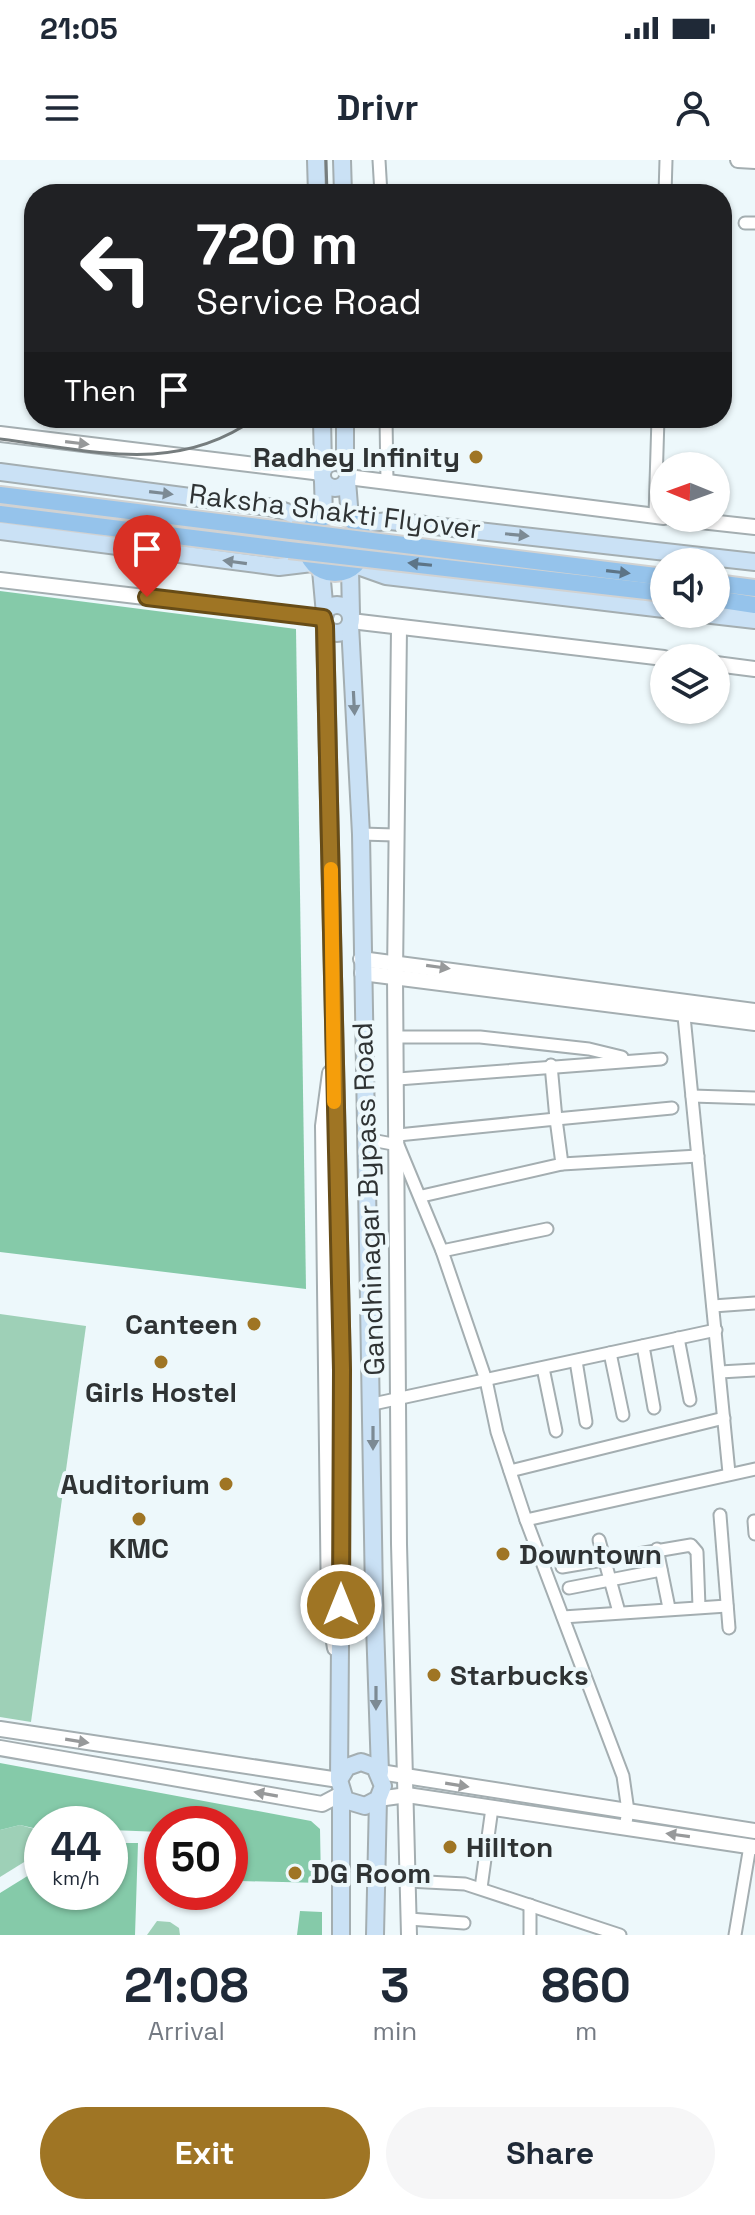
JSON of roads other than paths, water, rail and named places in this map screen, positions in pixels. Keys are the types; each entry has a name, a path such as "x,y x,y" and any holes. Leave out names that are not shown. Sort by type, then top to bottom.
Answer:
{"main road":[{"path":"316,160 317,184"},
{"path":"342,160 343,184"},
{"path":"316,566 305,540 319,519 323,474 322,428"},
{"path":"345,428 353,521 364,545 352,567"},
{"path":"323,474 335,462 347,475"},
{"path":"0,472 275,508 319,519 341,515 353,521 390,521 755,562"},
{"path":"323,474 336,489 347,475"},
{"name":"Raksha Shakti Flyover","path":"0,495 650,575"},
{"name":"Raksha Shakti Flyover","path":"0,514 650,591"},
{"path":"0,531 279,567 316,566 335,573 352,567 386,576 650,607"},
{"name":"Gandhinagar Bypass Road","path":"316,566 324,619 342,1370 341,1935"},
{"name":"Gandhinagar Bypass Road","path":"352,567 351,620 361,834 361,966 380,1772"},
{"path":"730,585 755,588"},
{"path":"730,601 755,605"},
{"path":"730,617 755,620"},
{"path":"324,619 336,633 345,631 351,620"},
{"path":"375,1935 378,1799 383,1786 380,1772 368,1763 353,1763 340,1787 358,1806 378,1799"}],"street":[{"path":"379,160 380,184"},
{"path":"665,184 666,160"},
{"path":"738,160 755,161"},
{"path":"386,428 387,482"},
{"path":"658,428 658,452"},
{"path":"0,434 323,474"},
{"path":"347,475 650,515"},
{"path":"730,524 755,527"},
{"path":"0,580 324,619"},
{"path":"351,620 650,656"},
{"path":"399,628 395,835 399,1544 409,1935"},
{"path":"730,666 755,669"},
{"path":"361,834 395,835"},
{"path":"361,966 396,968 683,1007 755,1011"},
{"path":"683,1007 755,1023"},
{"path":"683,1007 729,1473"},
{"path":"397,1037 456,1035 505,1039 589,1049 628,1060"},
{"path":"398,1079 661,1059"},
{"path":"551,1065 562,1164"},
{"path":"692,1096 755,1098"},
{"path":"366,1139 398,1140 556,1119 672,1108"},
{"path":"398,1140 422,1196 486,1380 497,1432 526,1520 623,1776 628,1811 625,1828"},
{"path":"422,1196 562,1164 698,1156"},
{"path":"442,1251 547,1229"},
{"path":"713,1306 755,1303"},
{"path":"373,1404 716,1330"},
{"path":"678,1338 690,1400"},
{"path":"643,1346 654,1408"},
{"path":"610,1353 623,1415"},
{"path":"576,1361 586,1422"},
{"path":"543,1368 556,1431"},
{"path":"720,1372 755,1370"},
{"path":"510,1471 724,1418"},
{"path":"526,1520 755,1469"},
{"path":"720,1515 729,1628"},
{"path":"599,1540 619,1612"},
{"path":"562,1567 657,1549 695,1547 699,1607"},
{"path":"657,1549 669,1608"},
{"path":"569,1588 661,1570"},
{"path":"563,1617 727,1606"},
{"path":"0,1729 340,1787"},
{"path":"0,1748 322,1804 340,1787"},
{"path":"380,1772 755,1831"},
{"path":"378,1799 407,1795 753,1846 735,1935"},
{"path":"481,1888 492,1808"},
{"path":"408,1881 450,1881 481,1888 620,1935"},
{"path":"530,1905 530,1935"},
{"path":"409,1919 464,1923"}],"railway":[{"path":"326,160 327,184"},
{"path":"0,439 100,452 164,453 195,447 239,428"}],"place":[{"name":"Radhey Infinity","path":"476,457"},
{"name":"Canteen","path":"254,1324"},
{"name":"Girls Hostel","path":"161,1362"},
{"name":"Auditorium","path":"226,1484"},
{"name":"KMC","path":"139,1519"},
{"name":"Downtown","path":"503,1554"},
{"name":"Starbucks","path":"434,1675"},
{"name":"Hillton","path":"450,1847"},
{"name":"DG Room","path":"295,1873"}]}
